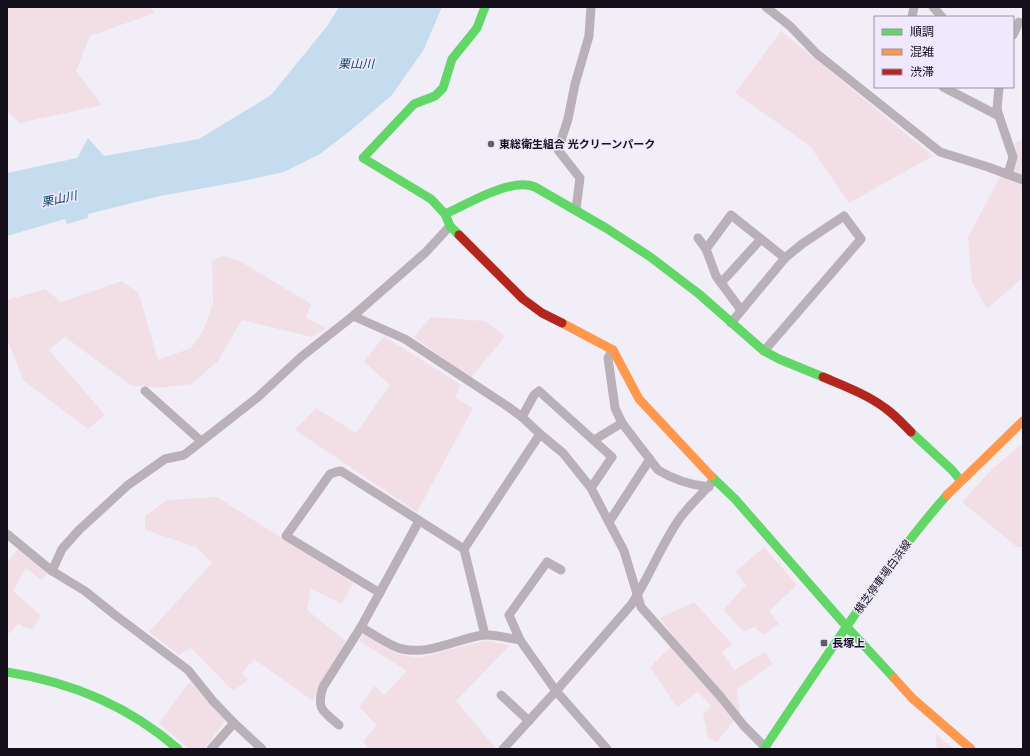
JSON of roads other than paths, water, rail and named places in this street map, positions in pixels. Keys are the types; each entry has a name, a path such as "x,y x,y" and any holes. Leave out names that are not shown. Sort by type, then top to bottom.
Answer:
{"street":[{"path":"485,7 477,28 452,59 443,88 435,96 414,104 363,158 431,199 446,214 450,226 508,285 542,313 613,350 639,399 714,479 736,499 847,627 912,698 971,749"},
{"path":"576,209 580,178 558,150 568,119 575,84 589,36 591,7"},
{"path":"766,7 790,26 817,54 940,152 1023,180"},
{"path":"933,7 941,16"},
{"path":"1014,33 1019,22"},
{"path":"945,88 999,116"},
{"path":"999,88 997,109 1013,157 1008,174"},
{"path":"446,214 501,189 516,184 529,184 576,209 653,259 678,277 764,351 779,359 858,392 875,401 887,410 947,465 961,481"},
{"path":"706,250 731,215 785,258"},
{"path":"731,323 785,258 802,244 844,216 861,239 764,351"},
{"path":"52,571 62,549 79,530 128,485 165,459 184,455 258,397 301,357 353,316 426,252 450,226"},
{"path":"698,238 706,250 716,276 741,310"},
{"path":"721,283 761,239"},
{"path":"353,316 405,339 508,406 563,454 591,488 624,551 641,606 764,748"},
{"path":"613,350 608,358 615,408 622,423 658,470 684,482 709,487"},
{"path":"145,391 201,441"},
{"path":"522,417 534,395 539,391 612,457 591,488"},
{"name":"横芝停車場白浜線","path":"764,748 807,683 886,571 923,522 961,481 1023,421"},
{"path":"594,440 622,423"},
{"path":"464,549 540,434"},
{"path":"609,522 650,459"},
{"path":"380,593 286,536 330,474 341,471 464,549 485,635"},
{"path":"503,749 631,605 638,596 657,556 676,523 687,508 709,487 714,479"},
{"path":"339,725 324,712 320,706 320,696 323,687 361,627 419,520"},
{"path":"7,534 52,571 85,591 188,670 234,723 262,749"},
{"path":"561,570 547,562 509,615 520,640 556,691 607,749"},
{"path":"361,627 401,649 413,650 433,649 466,638 485,635 501,635 520,640"},
{"path":"7,672 54,682 90,694 157,731 178,749"},
{"path":"501,695 529,721"},
{"path":"211,749 234,723"}],"water":[{"name":"栗山川","path":"339,7 442,7 423,51 391,96 320,154 284,172 160,196 88,214 88,218 67,224 65,219 7,236 7,173 77,158 88,138 104,156 199,139 271,95 328,25"}],"place":[{"name":"東総衛生組合 光クリーンパーク","path":"491,144"},
{"name":"長塚上","path":"824,643"}]}
